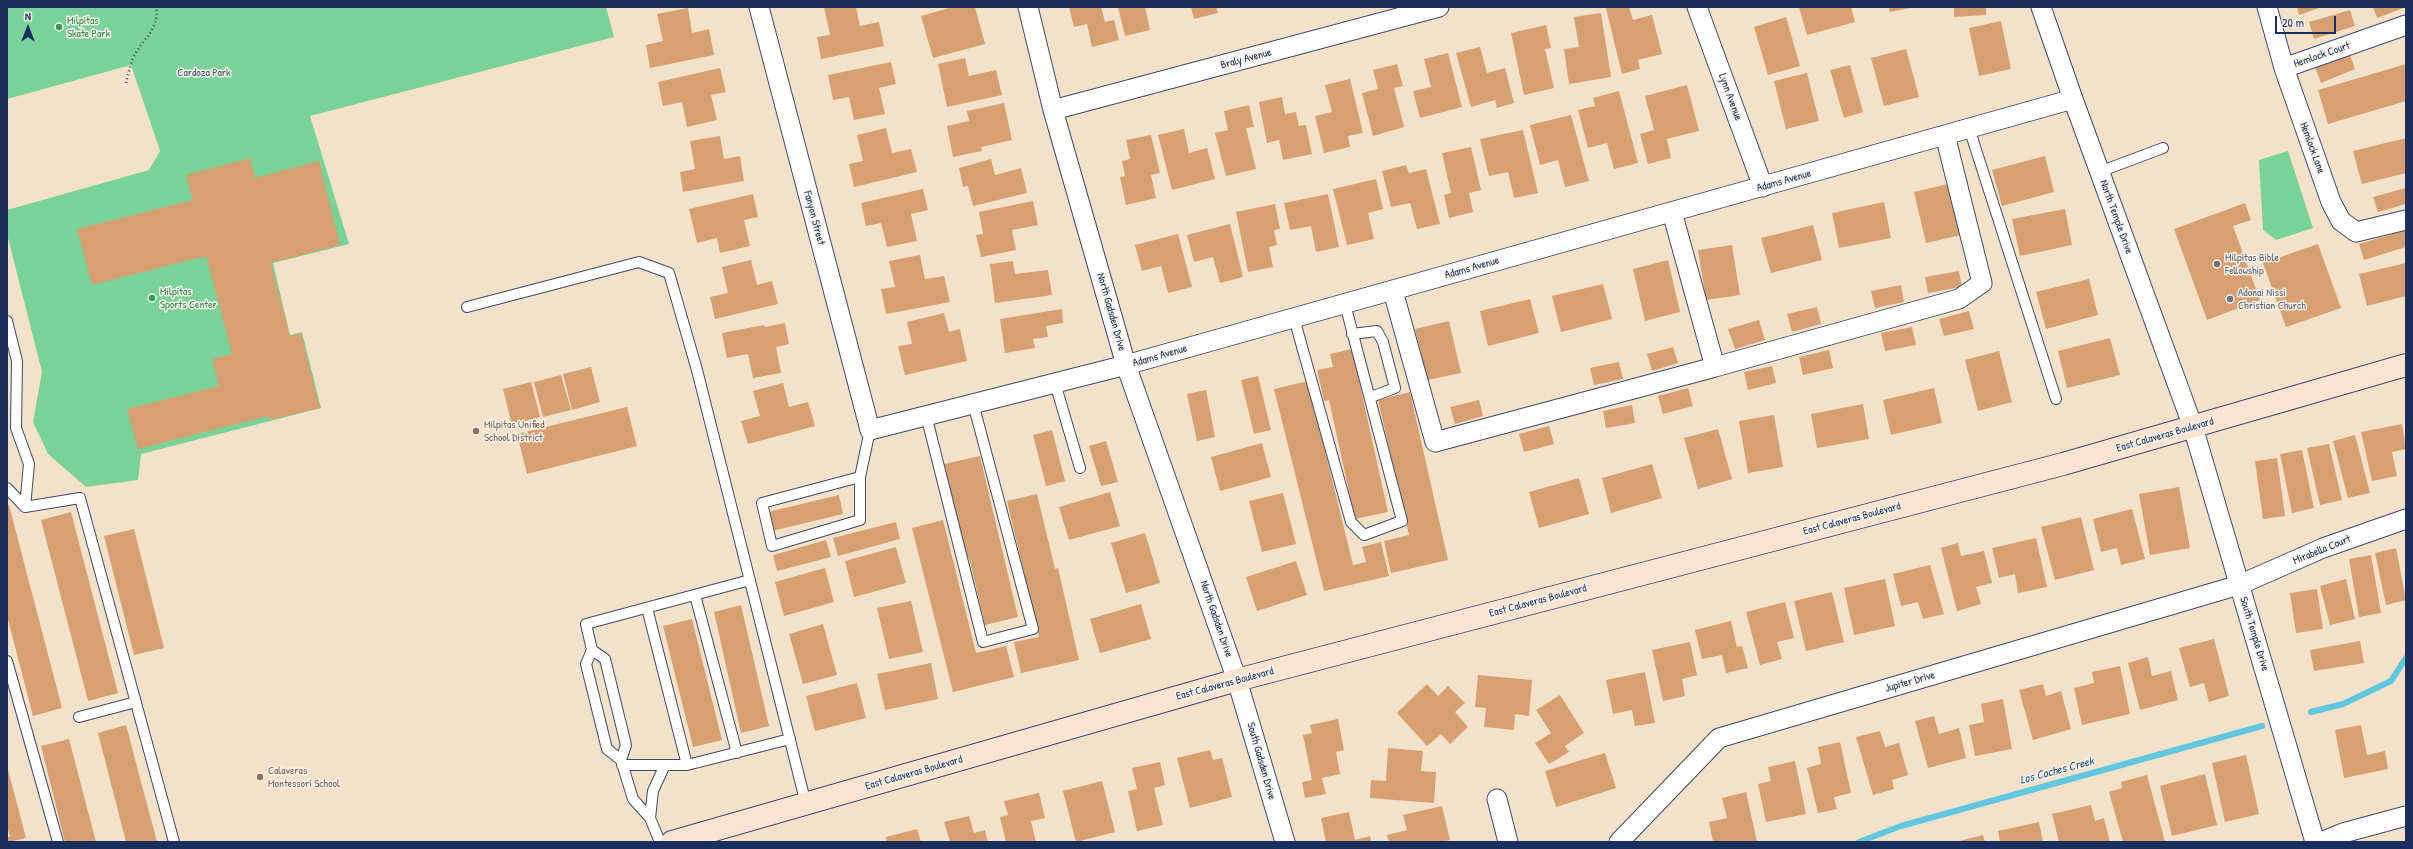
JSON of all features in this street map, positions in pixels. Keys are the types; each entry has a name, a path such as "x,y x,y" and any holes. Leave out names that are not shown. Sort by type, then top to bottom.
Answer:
{"main road":[{"name":"East Calaveras Boulevard","path":"672,842 1237,680 2063,464 2406,365"}],"street":[{"name":"Fanyon Street","path":"759,7 870,430"},
{"name":"North Gadsden Drive","path":"1028,7 1053,110 1126,365 1237,680"},
{"name":"Braly Avenue","path":"1053,110 1439,7"},
{"name":"Lynn Avenue","path":"1697,7 1763,187"},
{"name":"North Temple Drive","path":"2041,7 2099,172 2193,427"},
{"name":"Hemlock Lane","path":"2268,7 2284,68 2332,202 2341,221 2356,232 2406,220"},
{"name":"Hemlock Court","path":"2284,68 2406,25"},
{"name":"Adams Avenue","path":"870,430 1126,365 2073,99"},
{"path":"1392,291 1435,442 1715,368 1959,299 1982,283 1945,135"},
{"path":"1672,212 1715,368"},
{"name":"South Temple Drive","path":"2193,427 2316,842"},
{"name":"Mirabella Court","path":"2239,585 2323,548 2406,519"},
{"name":"Jupiter Drive","path":"1620,842 1719,738 2239,585"},
{"name":"South Gadsden Drive","path":"1237,680 1285,842"},
{"path":"1497,799 1508,842"},
{"path":"2321,842 2343,833 2406,816"}],"lane":[{"path":"1968,128 2056,399"},
{"path":"2099,172 2163,148"},
{"path":"467,307 639,262 669,273 697,370 806,804"},
{"path":"1294,318 1351,522 1364,535 1402,521 1371,397 1352,334 1345,304"},
{"path":"7,321 17,361 16,428 29,464 25,507"},
{"path":"1352,334 1377,331 1383,342 1395,388 1371,397"},
{"path":"1055,383 1080,468"},
{"path":"926,415 983,642 1033,629 974,404"},
{"path":"860,477 762,503 772,546 860,520 860,477 870,430"},
{"path":"7,488 25,507"},
{"path":"25,507 80,498 174,842"},
{"path":"660,842 650,818 633,799 621,762 607,749 586,664 592,650 586,624 750,580"},
{"path":"695,595 737,753"},
{"path":"647,608 687,765"},
{"path":"592,650 605,659 626,746 621,762"},
{"path":"7,661 58,842"},
{"path":"79,717 136,702"},
{"path":"621,762 664,766 687,765 790,739"},
{"path":"650,818 652,791 664,766"}],"path":[{"path":"126,83 134,57 154,29 157,15 156,7"}],"green space":[{"name":"Milpitas Sports Center","path":"7,7 606,7 614,37 310,116 349,244 273,263 290,335 302,332 321,408 141,454 138,480 86,487 48,454 33,422 42,372 7,234 7,210 149,170 160,151 131,65 7,99"},
{"path":"2288,151 2313,228 2276,240 2263,230 2259,160"}],"building":[{"path":"824,7 856,7 860,26 879,22 884,46 821,59 817,37 830,35"},
{"path":"953,7 975,7 985,44 933,58 921,16"},
{"path":"1069,7 1101,7 1105,22 1114,20 1119,40 1092,47 1087,24 1074,27"},
{"path":"1118,7 1145,7 1150,30 1125,36"},
{"path":"1191,7 1216,7 1218,13 1194,19"},
{"path":"1629,7 1633,20 1652,15 1662,54 1638,60 1640,69 1622,74 1606,8"},
{"path":"1799,7 1851,7 1855,22 1807,35"},
{"path":"1889,7 1910,7 1910,8 1890,12"},
{"path":"1954,7 1986,7 1986,15 1954,17"},
{"path":"2297,7 2322,7 2299,15"},
{"path":"2373,7 2406,7 2377,18"},
{"path":"688,8 692,33 709,29 714,55 650,68 646,45 663,41 657,14"},
{"path":"2350,10 2355,26 2314,39 2309,22"},
{"path":"1601,13 1611,77 1569,84 1564,49 1579,47 1574,17"},
{"path":"1786,17 1800,66 1768,75 1754,27"},
{"path":"2001,21 2011,69 1979,76 1969,28"},
{"path":"1546,25 1551,48 1545,49 1554,88 1524,95 1511,33"},
{"path":"1480,47 1487,73 1505,68 1514,103 1497,108 1495,100 1471,107 1456,53"},
{"path":"1906,49 1919,97 1884,106 1871,58"},
{"path":"1448,53 1462,107 1420,118 1413,91 1431,87 1424,59"},
{"path":"2349,53 2355,69 2321,83 2315,67"},
{"path":"965,58 969,76 996,70 1002,95 947,107 938,64"},
{"path":"891,62 896,84 879,88 885,114 854,120 849,97 833,100 828,75"},
{"path":"1397,64 1403,86 1394,88 1404,127 1373,136 1362,93 1378,89 1373,70"},
{"path":"2406,64 2406,101 2328,124 2318,90"},
{"path":"1850,65 1863,112 1844,118 1830,70"},
{"path":"720,68 726,92 711,95 717,120 687,127 682,102 663,106 658,82"},
{"path":"1807,73 1819,121 1786,129 1774,81"},
{"path":"1350,79 1363,133 1348,136 1350,147 1324,153 1315,116 1332,112 1325,85"},
{"path":"1687,85 1699,131 1667,139 1671,158 1648,164 1640,134 1654,130 1645,96"},
{"path":"1619,91 1638,163 1614,169 1607,143 1588,148 1578,110 1595,106 1593,98"},
{"path":"1282,97 1285,114 1296,112 1299,126 1306,125 1312,154 1283,160 1279,140 1267,143 1259,102"},
{"path":"1004,103 1012,140 981,147 982,151 953,157 947,126 969,121 967,111"},
{"path":"1249,105 1254,127 1246,128 1256,169 1226,176 1215,133 1228,130 1224,111"},
{"path":"1571,115 1589,181 1565,187 1558,160 1540,165 1530,125"},
{"path":"886,128 892,153 911,149 917,172 854,187 849,164 863,161 857,135"},
{"path":"1184,129 1189,153 1207,148 1215,179 1172,190 1158,135"},
{"path":"1523,130 1538,193 1514,198 1508,172 1489,176 1480,139"},
{"path":"1151,135 1160,173 1151,175 1156,198 1126,205 1120,177 1125,176 1122,161 1130,159 1126,140"},
{"path":"720,136 724,159 740,156 744,181 683,192 680,172 695,169 690,141"},
{"path":"2406,138 2406,173 2362,184 2353,151"},
{"path":"1471,147 1481,190 1469,193 1473,212 1449,218 1444,195 1451,193 1442,153"},
{"path":"2045,156 2054,192 2002,206 1992,170"},
{"path":"250,158 255,178 319,161 340,245 271,263 290,336 301,333 320,408 270,420 268,416 138,449 127,409 219,386 212,359 232,354 206,256 92,285 77,229 193,200 186,175"},
{"path":"991,159 995,175 1021,168 1027,193 973,206 968,186 963,187 959,168"},
{"path":"1406,165 1409,173 1426,169 1440,224 1417,229 1410,203 1391,207 1382,171"},
{"path":"1376,179 1383,209 1368,213 1374,239 1347,245 1333,189"},
{"path":"1948,184 1961,235 1926,243 1914,192"},
{"path":"2406,188 2406,204 2378,212 2373,197"},
{"path":"923,189 928,210 911,214 917,241 887,247 881,223 866,226 861,203"},
{"path":"753,194 758,217 744,220 750,246 720,253 717,238 697,243 689,209"},
{"path":"1328,194 1339,247 1316,252 1311,226 1290,230 1284,203"},
{"path":"1033,201 1038,225 1012,230 1016,250 981,257 976,235 983,234 979,212"},
{"path":"1884,202 1891,238 1839,248 1832,213"},
{"name":"Milpitas Bible Fellowship","path":"2245,203 2251,220 2233,226 2260,300 2207,320 2174,229"},
{"path":"1275,204 1280,229 1274,230 1277,245 1269,247 1273,267 1248,272 1236,212"},
{"path":"2065,209 2072,245 2020,256 2012,219"},
{"path":"1230,224 1243,277 1220,283 1213,257 1194,262 1187,235"},
{"path":"1813,225 1822,260 1771,273 1761,238"},
{"path":"2406,230 2406,247 2364,260 2359,244"},
{"path":"1178,234 1192,287 1168,293 1161,266 1142,271 1135,245"},
{"path":"2318,244 2341,308 2286,327 2263,263"},
{"path":"1732,245 1740,295 1706,300 1698,250"},
{"path":"920,255 925,279 944,276 950,302 886,314 881,289 895,287 889,261"},
{"path":"751,260 757,285 772,281 778,304 715,319 710,297 728,293 722,267"},
{"path":"1668,260 1680,312 1645,321 1633,269"},
{"path":"1013,261 1015,274 1048,270 1052,295 995,303 990,264"},
{"path":"2406,263 2406,296 2367,306 2359,274"},
{"path":"1959,271 1962,287 1928,293 1925,277"},
{"path":"2089,279 2098,315 2046,329 2036,292"},
{"path":"1603,284 1612,319 1561,332 1552,296"},
{"path":"1901,285 1904,302 1875,308 1871,291"},
{"path":"1530,299 1539,333 1488,346 1480,311"},
{"path":"1817,307 1821,324 1792,332 1787,314"},
{"path":"1062,309 1063,323 1046,326 1048,337 1033,339 1035,348 1005,353 1000,319"},
{"path":"1969,311 1974,329 1944,336 1939,319"},
{"path":"944,313 949,332 960,329 967,361 905,375 898,346 912,344 907,322"},
{"path":"1759,320 1765,340 1735,349 1728,329"},
{"path":"1449,321 1461,373 1427,380 1415,329"},
{"path":"785,323 789,344 776,347 781,373 753,378 748,354 727,358 722,333 764,325 765,327"},
{"path":"1912,327 1916,345 1885,351 1881,333"},
{"path":"2110,338 2120,375 2067,388 2058,351"},
{"path":"1673,347 1678,363 1652,371 1647,354"},
{"path":"1352,349 1388,512 1355,519 1329,400 1324,401 1317,370 1333,367 1330,354"},
{"path":"1829,350 1833,368 1803,375 1799,357"},
{"path":"1999,351 2012,402 1978,411 1965,360"},
{"path":"1619,362 1623,379 1594,385 1590,368"},
{"path":"1772,366 1776,383 1748,390 1744,372"},
{"path":"591,367 600,402 572,410 563,374"},
{"path":"561,375 571,410 543,417 534,382"},
{"path":"1258,376 1271,430 1254,434 1241,380"},
{"path":"1308,381 1353,565 1366,562 1362,547 1381,542 1389,576 1324,591 1274,389"},
{"path":"531,382 540,417 512,425 503,389"},
{"path":"783,383 789,407 808,402 815,426 748,444 741,421 760,416 753,391"},
{"path":"1688,388 1693,406 1663,414 1658,396"},
{"path":"1934,388 1942,423 1891,435 1883,400"},
{"path":"1206,390 1215,437 1197,441 1187,394"},
{"path":"1410,392 1448,560 1391,573 1384,541 1409,535 1378,400"},
{"path":"1479,400 1483,416 1455,424 1450,407"},
{"path":"1863,404 1869,439 1817,448 1811,414"},
{"path":"1632,405 1635,423 1606,428 1603,411"},
{"path":"627,407 637,446 527,474 517,434"},
{"path":"1774,415 1783,467 1748,473 1739,421"},
{"path":"2402,424 2406,449 2392,452 2397,476 2372,481 2361,432"},
{"path":"1549,426 1554,444 1524,452 1519,434"},
{"path":"1718,429 1732,479 1698,489 1684,438"},
{"path":"1052,430 1065,481 1046,486 1033,435"},
{"path":"2355,435 2370,493 2348,498 2333,441"},
{"path":"1106,441 1118,482 1101,486 1089,446"},
{"path":"1262,443 1271,477 1220,491 1211,457"},
{"path":"2329,444 2342,500 2320,505 2307,448"},
{"path":"2302,450 2314,508 2292,513 2280,454"},
{"path":"980,456 1018,617 985,625 969,558 966,559 944,464"},
{"path":"2277,458 2285,516 2263,519 2255,461"},
{"path":"1652,464 1662,498 1611,513 1602,478"},
{"path":"1579,478 1589,514 1539,528 1529,492"},
{"path":"2179,487 2190,548 2150,555 2139,494"},
{"path":"1110,492 1120,526 1069,540 1059,507"},
{"path":"1283,493 1296,544 1262,552 1249,501"},
{"path":"1037,494 1055,569 1058,568 1079,660 1021,673 1014,642 1039,637 1007,501"},
{"path":"839,495 843,514 772,531 768,512"},
{"path":"9,505 62,708 33,716 7,616 7,506"},
{"path":"2132,509 2145,559 2121,565 2117,548 2101,552 2093,519"},
{"path":"71,512 118,693 88,701 41,520"},
{"path":"2081,517 2094,570 2055,580 2041,527"},
{"path":"943,520 976,653 1006,646 1014,677 953,692 912,528"},
{"path":"896,522 900,539 838,556 833,538"},
{"path":"134,529 164,648 134,655 104,536"},
{"path":"1145,533 1160,583 1126,593 1111,543"},
{"path":"2036,538 2047,587 2018,593 2015,574 1999,578 1992,548"},
{"path":"826,540 831,557 777,571 773,555"},
{"path":"1958,543 1961,556 1984,551 1992,583 1976,587 1981,604 1957,611 1941,548"},
{"path":"896,547 906,583 854,597 845,561"},
{"path":"2396,548 2406,600 2386,605 2375,553"},
{"path":"2371,555 2381,613 2359,617 2349,559"},
{"path":"1296,561 1307,595 1257,611 1246,577"},
{"path":"1930,565 1944,614 1923,619 1918,602 1901,606 1893,574"},
{"path":"825,568 834,602 784,616 775,582"},
{"path":"1885,579 1895,626 1854,635 1844,588"},
{"path":"2346,579 2355,619 2330,625 2320,586"},
{"path":"2317,589 2323,629 2296,633 2290,593"},
{"path":"1832,592 1844,642 1806,651 1794,601"},
{"path":"911,601 923,652 889,659 877,608"},
{"path":"1785,602 1794,638 1777,642 1782,659 1760,665 1746,612"},
{"path":"1141,604 1151,639 1100,653 1090,619"},
{"path":"741,605 769,726 741,733 714,612"},
{"path":"692,619 722,740 693,747 663,626"},
{"path":"1731,621 1737,647 1742,646 1748,668 1726,673 1722,655 1702,659 1695,630"},
{"path":"823,624 837,675 803,684 789,634"},
{"path":"2214,639 2229,696 2209,702 2204,683 2190,687 2179,648"},
{"path":"2360,641 2364,663 2314,671 2310,650"},
{"path":"1690,642 1697,675 1682,679 1685,696 1663,701 1652,650"},
{"path":"2148,657 2152,676 2171,671 2178,700 2140,710 2128,663"},
{"path":"931,663 938,699 885,710 877,674"},
{"path":"2120,666 2130,714 2082,725 2074,688 2094,683 2092,672"},
{"path":"1645,672 1655,723 1635,726 1632,710 1613,714 1606,680"},
{"path":"1478,675 1532,680 1529,716 1515,714 1514,730 1484,727 1486,708 1475,707"},
{"path":"857,683 866,718 815,731 806,696"},
{"path":"1427,684 1438,696 1448,686 1465,703 1455,712 1468,727 1450,744 1441,734 1427,746 1397,713"},
{"path":"2043,684 2046,696 2061,691 2071,729 2033,740 2019,690"},
{"path":"1560,695 1584,733 1565,746 1569,752 1549,764 1535,743 1551,733 1536,710"},
{"path":"2003,699 2012,749 1975,756 1969,725 1984,722 1981,704"},
{"path":"1934,716 1939,734 1959,728 1966,758 1928,768 1915,721"},
{"path":"1338,719 1344,750 1336,752 1340,774 1322,778 1326,794 1305,798 1302,782 1312,780 1303,735 1312,733 1310,725"},
{"path":"126,725 157,842 126,842 98,733"},
{"path":"2361,725 2367,755 2385,751 2388,769 2344,778 2335,730"},
{"path":"1880,731 1885,747 1899,743 1908,775 1892,780 1894,789 1873,795 1856,737"},
{"path":"69,739 96,842 65,842 41,746"},
{"path":"1840,742 1851,793 1834,797 1837,809 1818,813 1807,768 1821,764 1818,747"},
{"path":"1388,748 1423,751 1421,771 1436,772 1434,803 1370,798 1371,780 1386,781"},
{"path":"1210,750 1213,760 1222,758 1232,797 1190,808 1177,758"},
{"path":"1605,753 1616,788 1556,807 1545,771"},
{"path":"2246,755 2259,814 2225,822 2212,763"},
{"path":"1795,761 1806,814 1766,822 1758,784 1771,781 1768,767"},
{"path":"1160,762 1165,785 1154,788 1163,825 1137,831 1128,791 1137,789 1132,768"},
{"path":"7,766 26,838 9,842 7,842 7,837 10,837 7,826"},
{"path":"2205,774 2217,825 2172,836 2160,786"},
{"path":"2147,775 2165,842 2123,842 2109,792 2122,788 2121,782"},
{"path":"1102,781 1115,832 1076,842 1063,791"},
{"path":"1746,792 1757,842 1713,842 1709,822 1727,818 1722,798"},
{"path":"1039,793 1045,818 1031,821 1036,842 1006,842 1000,817 1008,815 1004,801"},
{"path":"2091,805 2095,821 2104,818 2110,842 2059,842 2052,814"},
{"path":"1442,806 1450,840 1442,842 1389,842 1387,835 1407,830 1403,815"},
{"path":"1349,812 1355,840 1370,836 1371,842 1326,842 1321,818"},
{"path":"969,816 974,833 985,830 988,842 950,842 944,822"},
{"path":"2039,822 2043,842 2000,842 1998,831"},
{"path":"917,829 921,842 887,842 886,837"},
{"path":"1983,835 1985,842 1959,842 1959,841"}],"waterway":[{"name":"Los Coches Creek","path":"2311,712 2343,704 2391,681 2406,658"},
{"name":"Los Coches Creek","path":"1859,842 1901,826 2262,726"}],"place":[{"name":"Milpitas Skate Park","path":"59,27"},
{"name":"Milpitas Bible Fellowship","path":"2217,264"},
{"name":"Milpitas Sports Center","path":"152,298"},
{"name":"Adonai Nissi Christian Church","path":"2230,299"},
{"name":"Milpitas Unified School District","path":"476,431"},
{"name":"Calaveras Montessori School","path":"260,777"}],"park label":[{"name":"Cardoza Park","path":"204,73"}]}
